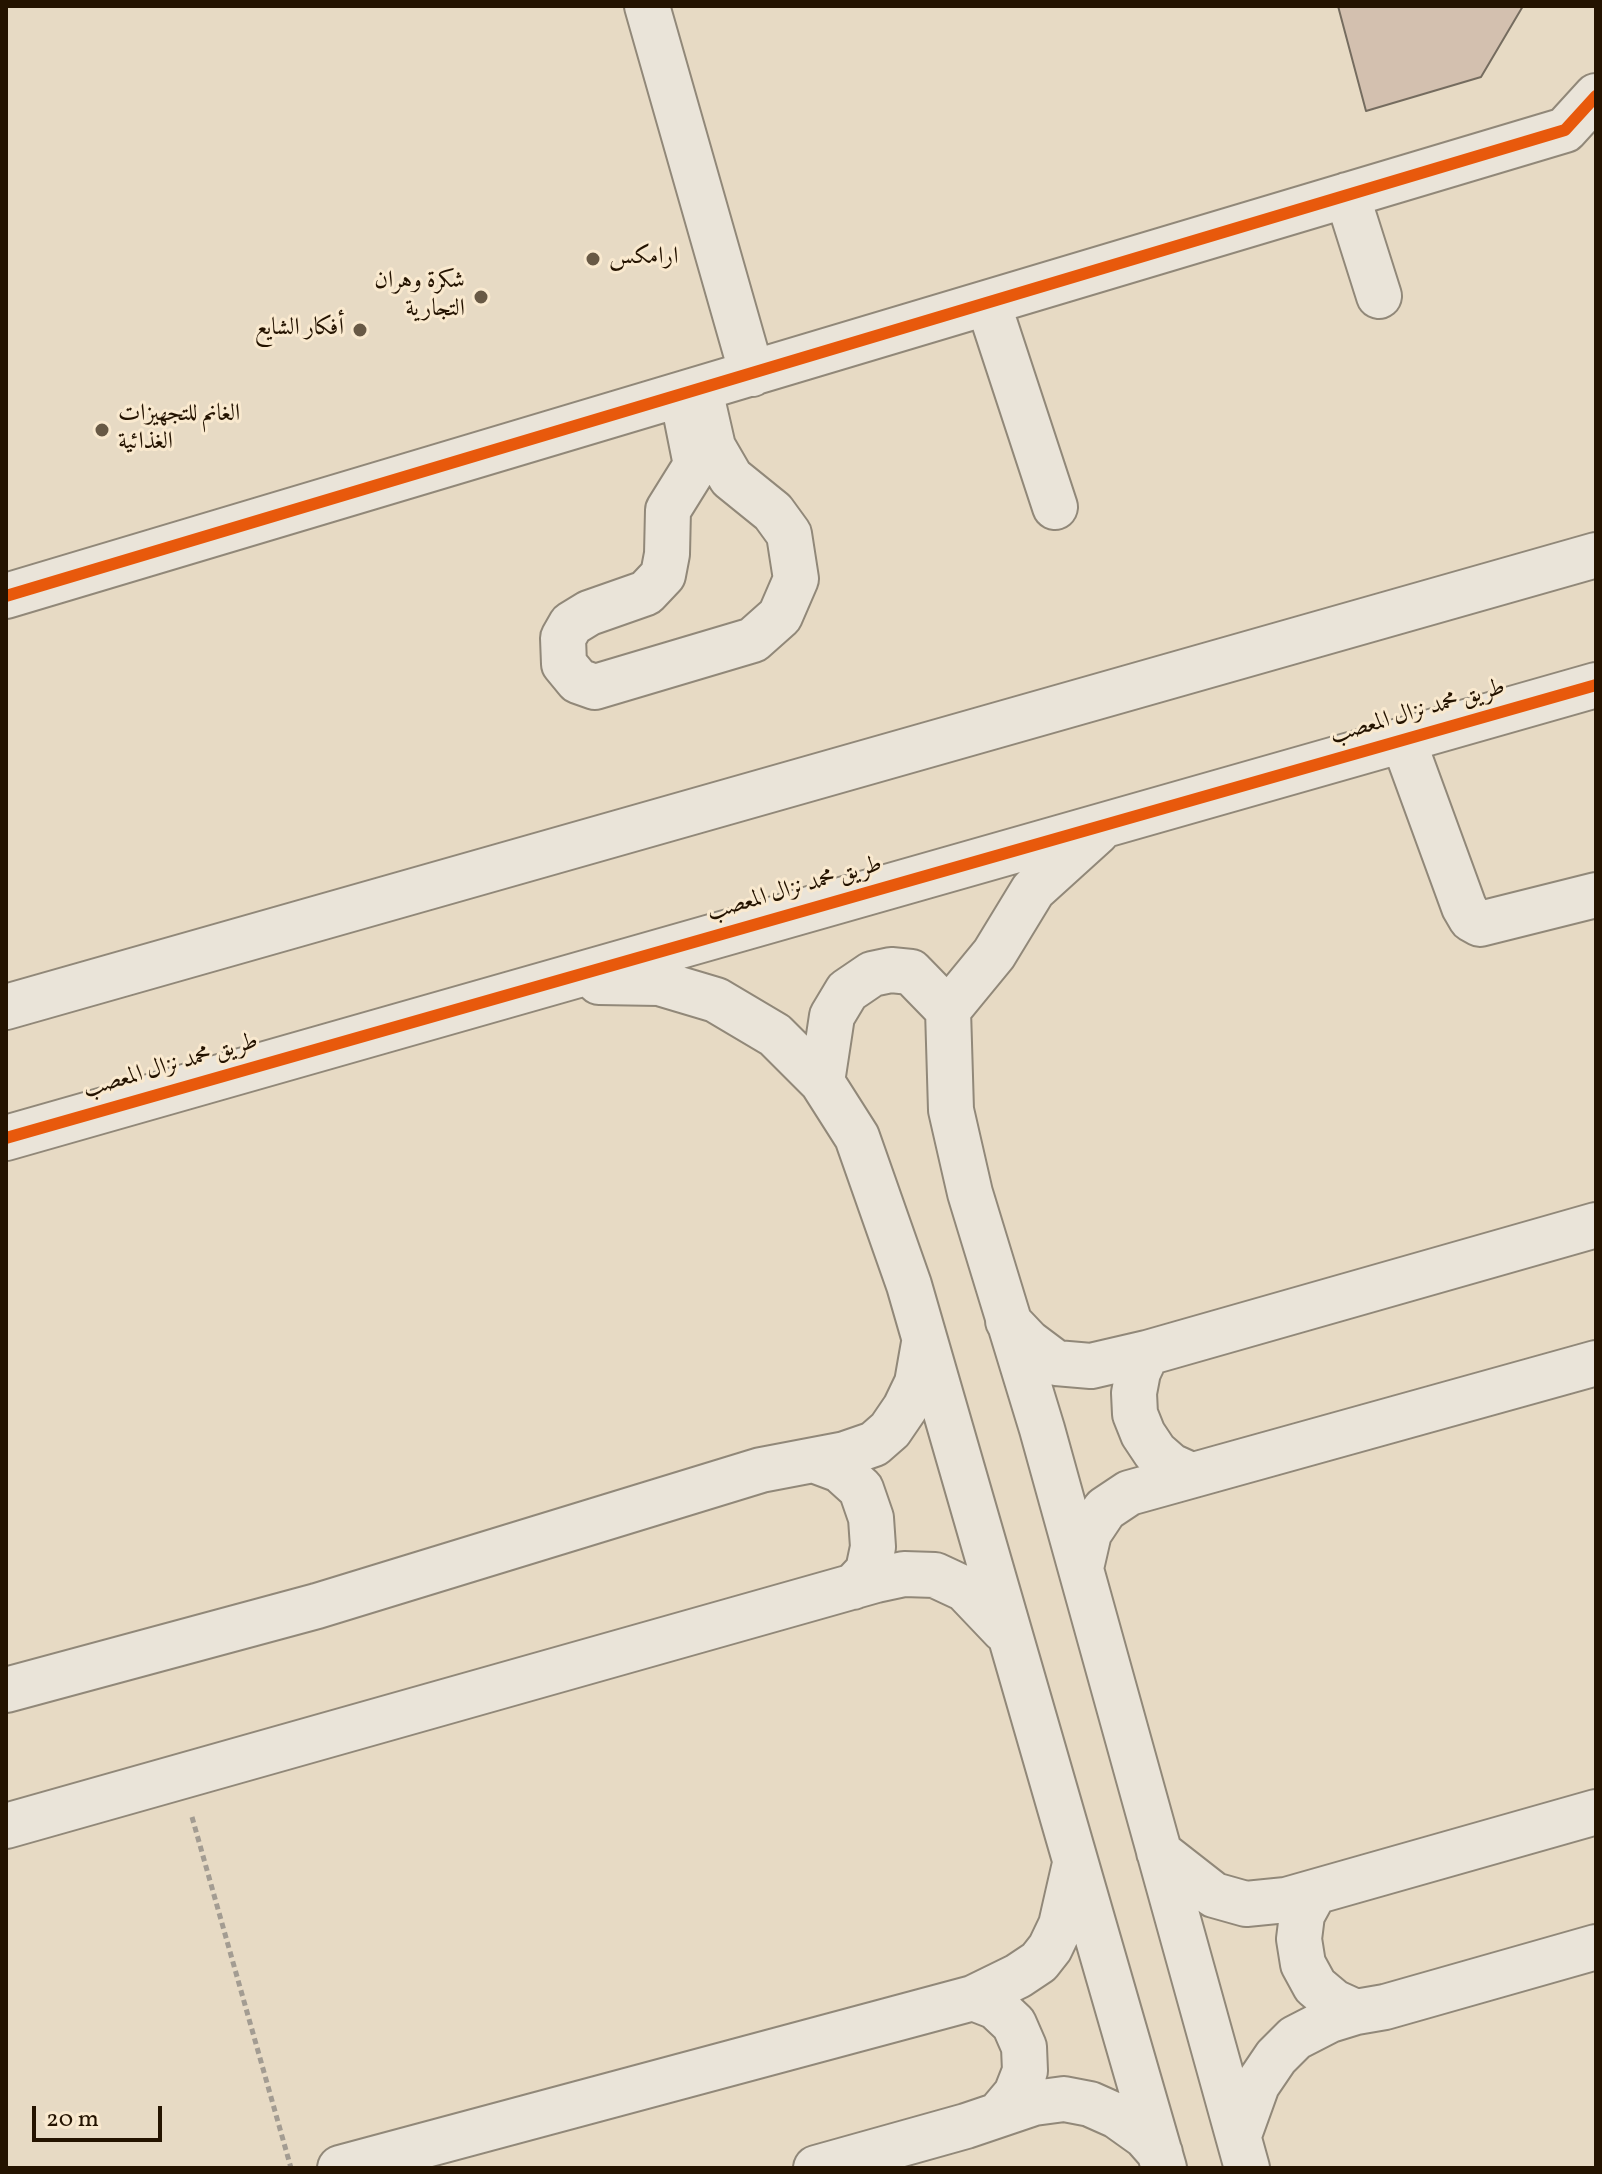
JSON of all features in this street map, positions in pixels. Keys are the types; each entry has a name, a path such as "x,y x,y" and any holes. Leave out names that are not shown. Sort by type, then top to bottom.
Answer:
{"street":[{"path":"647,6 752,374"},
{"path":"6,596 1565,130 1596,96"},
{"path":"1347,195 1379,296"},
{"path":"988,303 1055,507"},
{"path":"691,392 713,447 731,478 773,512 789,534 796,579 780,616 753,640 595,687 578,681 564,664 563,638 571,624 589,613 646,593 663,575 668,510 696,465 691,392"},
{"path":"6,1007 1596,555"},
{"name":"طريق محمد نزال المعصب","path":"6,1138 1596,685"},
{"path":"1403,740 1471,919 1480,924 1596,895"},
{"path":"1104,826 1033,890 994,954 948,1010 951,1110 970,1193 1081,1568 1243,2151"},
{"path":"822,1082 832,1016 847,991 872,974 891,970 911,972 948,1010"},
{"path":"548,982 659,983 716,1000 775,1035 822,1082 857,1137 909,1285 1162,2160"},
{"path":"1008,1321 1028,1342 1056,1363 1091,1366 1147,1353 1596,1225"},
{"path":"6,1690 317,1606 761,1470 816,1461 874,1444 890,1430 917,1383 924,1340"},
{"path":"1147,1353 1138,1372 1134,1393 1135,1414 1155,1452 1171,1466 1191,1475"},
{"path":"1081,1568 1089,1533 1105,1509 1129,1493 1596,1363"},
{"path":"816,1461 840,1470 861,1489 871,1518 873,1547 868,1571 853,1587"},
{"path":"6,1826 904,1574 935,1575 965,1589 1008,1635"},
{"path":"1159,1852 1214,1895 1246,1904 1286,1900 1314,1893 1596,1812"},
{"path":"340,2168 973,1998 1018,1976 1039,1962 1050,1948 1061,1925 1075,1866"},
{"path":"1314,1893 1302,1915 1299,1939 1303,1964 1315,1986 1334,2002 1356,2012"},
{"path":"1243,2151 1257,2085 1276,2057 1295,2038 1330,2020 1356,2012 1385,2007 1596,1947"},
{"path":"973,1998 996,2007 1005,2015 1014,2024 1024,2047 1025,2071 1016,2094 1000,2113"},
{"path":"816,2168 966,2126 1034,2103 1064,2099 1090,2104 1117,2116 1145,2136 1162,2160"}],"path":[{"path":"181,1777 291,2168"}],"building":[{"path":"1338,6 1523,6 1481,77 1366,111"}],"cycle path":[{"path":"6,596 1565,130 1596,96"},
{"path":"6,1138 1596,685"}],"place":[{"name":"ارامكس","path":"593,259"},
{"name":"شكرة وهران التجارية","path":"481,297"},
{"name":"أفكار الشايع","path":"360,330"},
{"name":"الغانم للتجهيزات الغذائية","path":"102,430"}]}
